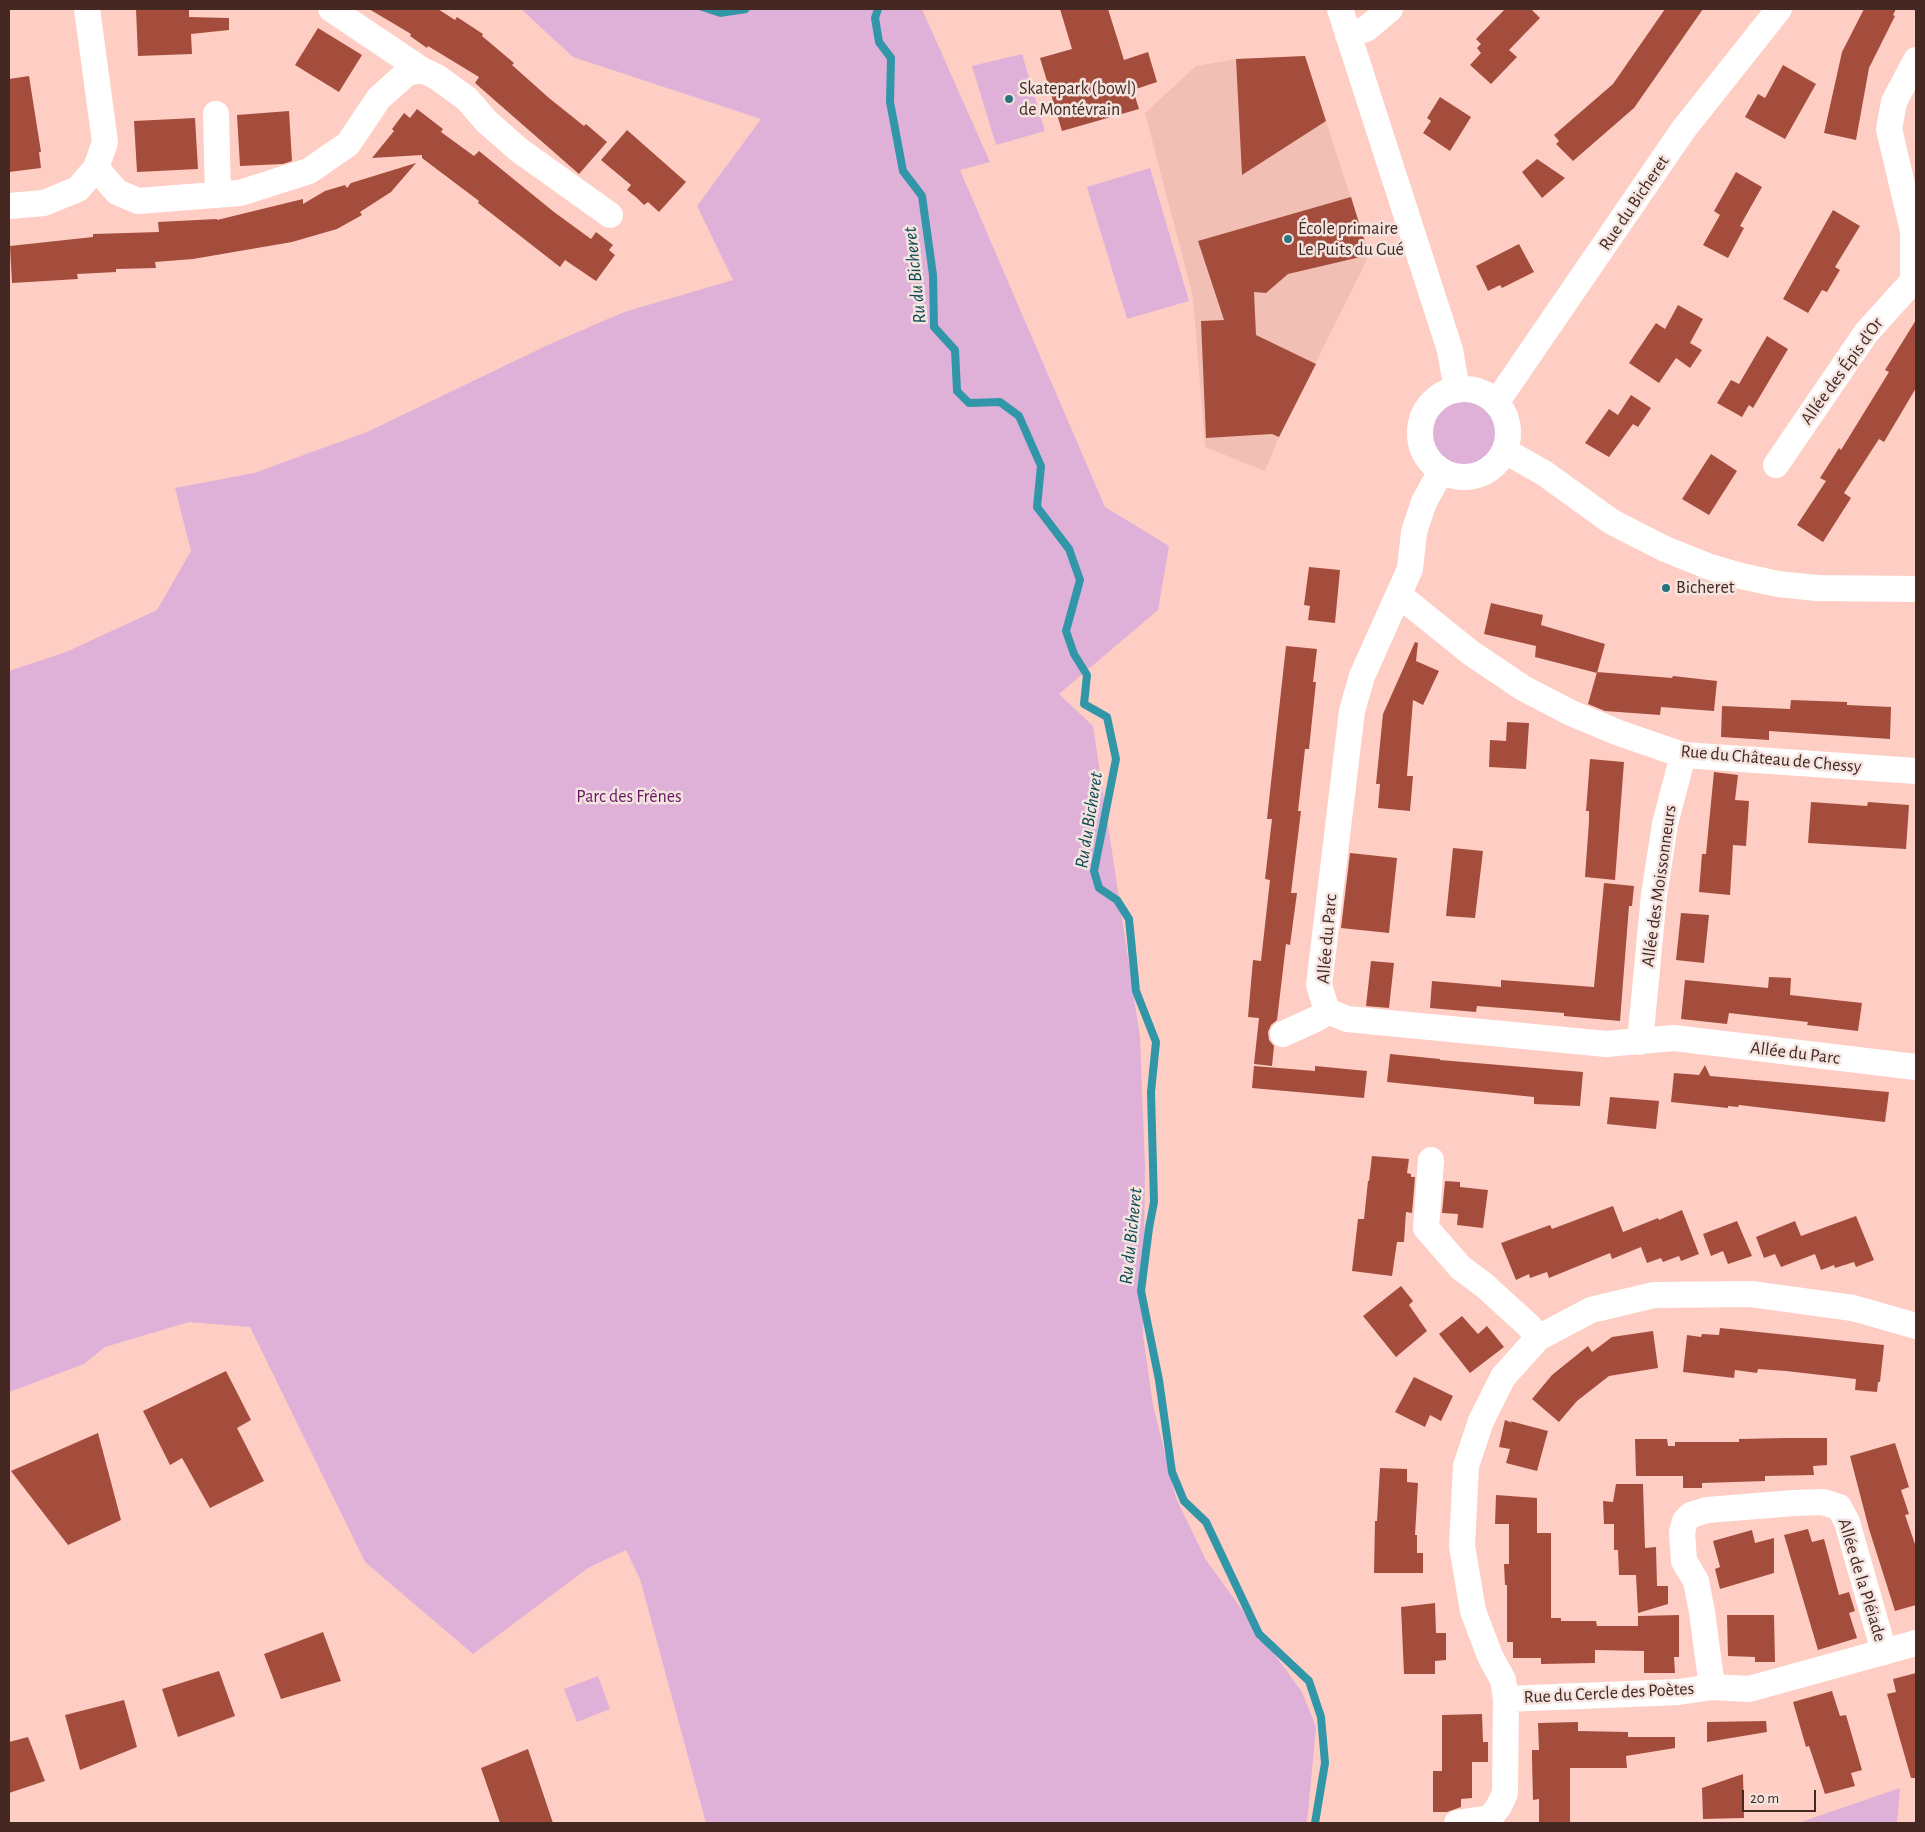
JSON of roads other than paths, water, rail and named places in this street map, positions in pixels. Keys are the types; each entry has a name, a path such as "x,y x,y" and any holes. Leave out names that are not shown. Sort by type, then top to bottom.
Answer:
{"street":[{"path":"9,206 44,203 78,189 96,168 105,142 87,9"},
{"path":"331,9 422,70 437,77 467,99 487,122 519,150 610,215"},
{"path":"1340,9 1450,350 1457,390"},
{"path":"1348,35 1366,29 1390,9"},
{"name":"Rue du Bicheret","path":"1496,403 1684,130 1780,9"},
{"path":"1915,282 1913,231 1889,130 1894,102 1916,60"},
{"path":"96,168 117,192 138,201 240,193 309,171 348,144 379,98 407,73 422,70"},
{"path":"216,114 218,194"},
{"name":"Allée des Épis d'Or","path":"1776,465 1866,333 1915,282"},
{"path":"1457,390 1472,390 1485,394 1496,403 1504,414 1508,426 1508,439 1505,451 1494,467 1477,476 1458,478 1440,471 1427,459 1420,442 1420,424 1427,408 1441,396 1457,390"},
{"path":"1505,451 1544,473 1612,522 1665,549 1710,567 1778,584 1817,588 1916,589"},
{"name":"Allée du Parc","path":"1440,471 1424,502 1414,532 1410,569 1362,676 1352,711 1320,985 1327,1011 1348,1019 1606,1044 1641,1031 1674,1038 1916,1067"},
{"name":"Rue du Château de Chessy","path":"1399,596 1471,653 1524,688 1571,713 1619,733 1683,755 1916,771"},
{"name":"Allée des Moissonneurs","path":"1641,1031 1655,886 1665,824 1683,755"},
{"path":"1283,1034 1318,1018 1327,1011"},
{"path":"1430,1160 1426,1228 1461,1268 1484,1285 1529,1326 1538,1338"},
{"name":"Rue du Cercle des Poètes","path":"1916,1326 1853,1308 1751,1294 1654,1295 1591,1310 1538,1338 1503,1377 1481,1420 1466,1466 1462,1546 1473,1611 1490,1656 1502,1680 1506,1699 1678,1692 1712,1687 1749,1689 1916,1643"},
{"name":"Allée de la Pléiade","path":"1712,1687 1696,1581 1684,1560 1682,1532 1685,1521 1691,1514 1708,1510 1803,1502 1823,1502 1839,1507 1847,1522 1884,1652"},
{"path":"1457,1823 1490,1818 1499,1806 1505,1793 1506,1699"}],"water":[{"path":"696,9 751,9 747,13 720,17"}],"waterway":[{"name":"Ru du Bicheret","path":"878,9 875,18 879,42 891,58 890,102 903,171 922,196 933,275 934,327 955,350 957,391 969,403 1000,402 1019,416 1041,466 1037,507 1069,549 1080,580 1066,631 1074,654 1087,675 1084,704 1107,717 1116,759 1094,871 1099,888 1117,900 1129,919 1136,991 1156,1042 1151,1092 1154,1202 1141,1291 1159,1380 1172,1472 1184,1501 1206,1522 1259,1634 1309,1681 1321,1717 1325,1763 1315,1823"}],"place":[{"name":"Skatepark (bowl) de Montévrain","path":"1009,99"},
{"name":"École primaire Le Puits du Gué","path":"1288,239"},
{"name":"Bicheret","path":"1666,588"}],"park label":[{"name":"Parc des Frênes","path":"629,797"}]}
